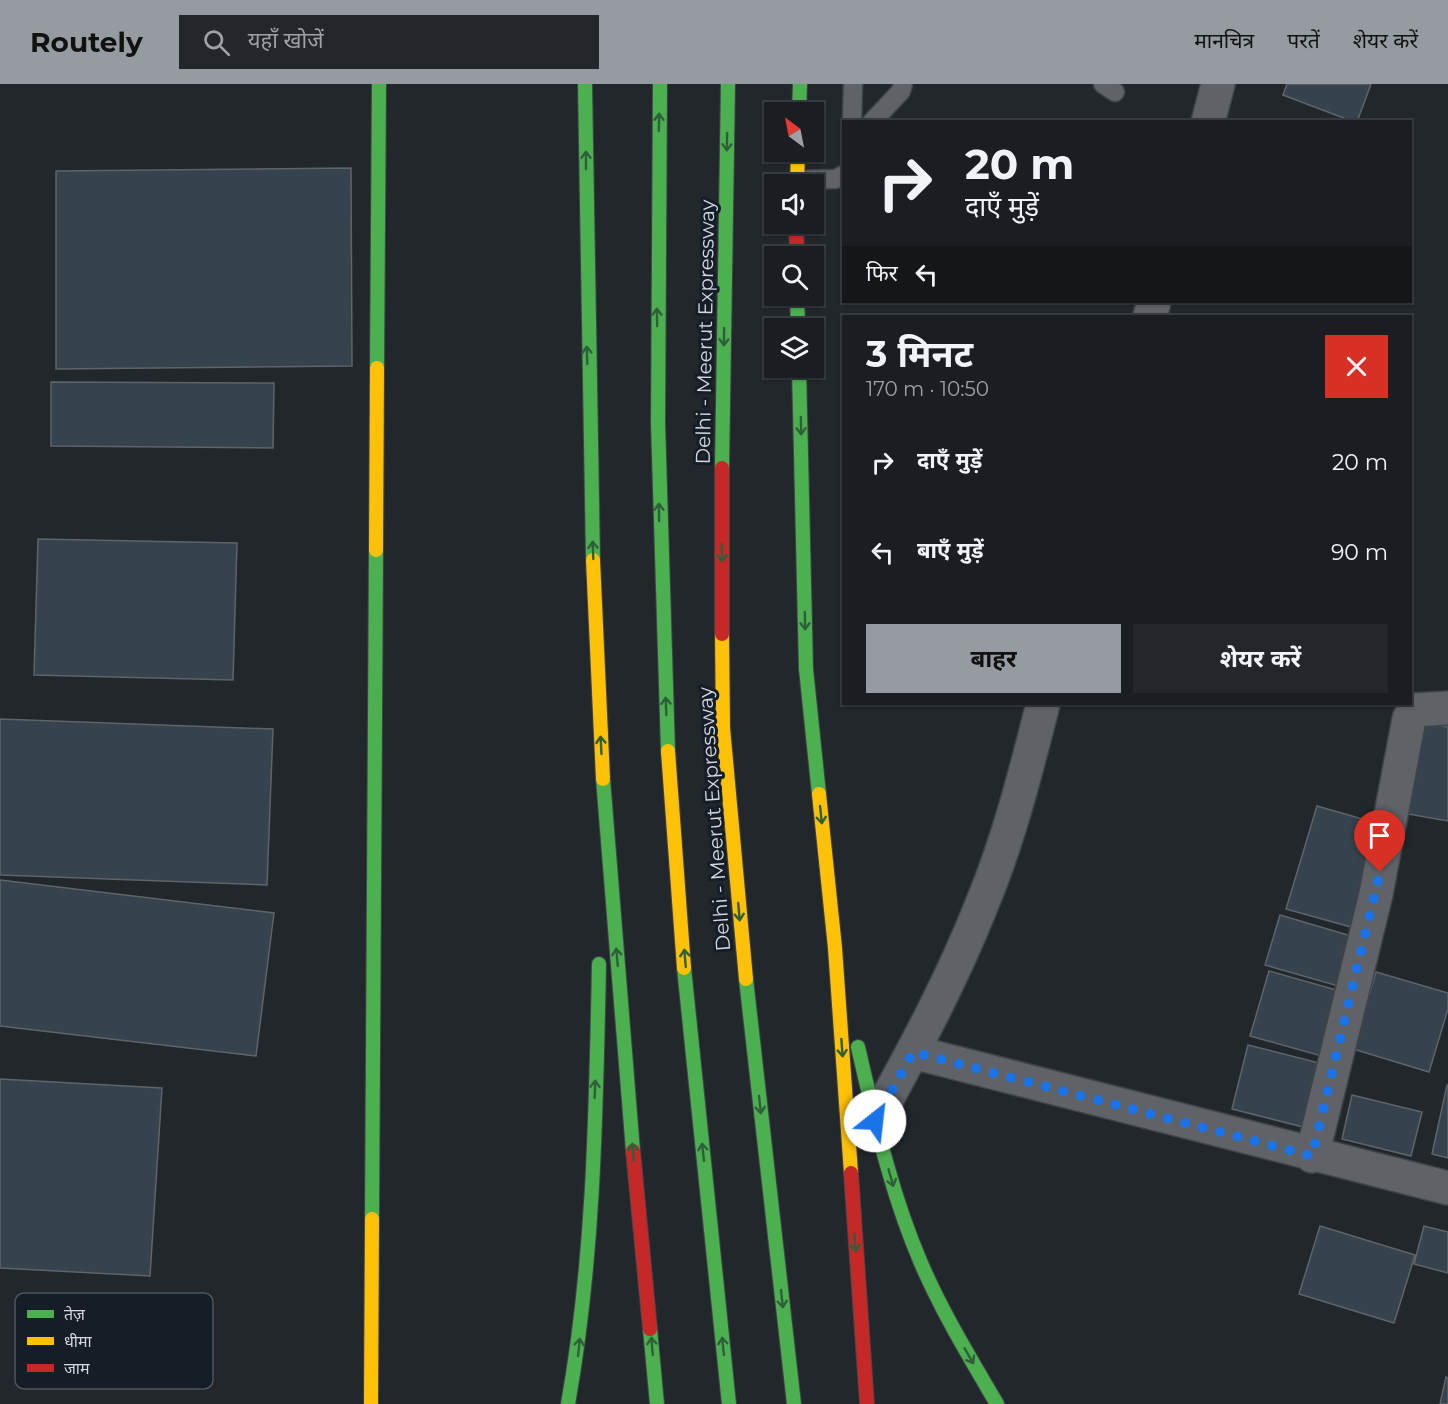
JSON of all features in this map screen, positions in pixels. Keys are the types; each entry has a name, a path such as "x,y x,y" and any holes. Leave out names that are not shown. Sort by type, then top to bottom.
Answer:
{"main road":[{"path":"371,1404 379,84"},
{"path":"585,84 588,367 595,629 604,803 631,1130 657,1404"},
{"name":"Delhi - Meerut Expressway","path":"660,84 656,250 659,525 669,765 688,1000 729,1404"},
{"name":"Delhi - Meerut Expressway","path":"728,84 722,505 723,728 744,959 794,1404"},
{"path":"799,102 800,84"},
{"path":"799,378 806,669 835,948 867,1404"},
{"path":"601,923 604,803"},
{"path":"568,1404 579,1352 592,1185 600,946"},
{"path":"835,948 875,1121 913,1243 949,1322 997,1404"}],"street":[{"path":"1209,120 1218,84"},
{"path":"875,1121 935,1011 982,904 1015,811 1043,705"},
{"path":"1312,1156 1376,894 1409,719 1414,710 1421,708 1448,708"},
{"path":"913,1052 1312,1156 1448,1188"}],"lane":[{"path":"852,120 853,84"},
{"path":"874,120 901,91 903,84"},
{"path":"824,180 836,179 842,176"}],"building":[{"path":"1287,84 1371,84 1358,120 1349,120 1283,95"},
{"path":"351,168 352,366 56,369 56,171"},
{"path":"51,382 274,383 273,448 51,446"},
{"path":"38,539 237,543 233,680 34,675"},
{"path":"0,719 273,729 267,885 0,875"},
{"path":"1419,722 1448,727 1448,821 1402,813"},
{"path":"1317,806 1380,824 1351,927 1286,909"},
{"path":"0,880 274,913 256,1056 0,1026"},
{"path":"1280,915 1358,938 1342,987 1265,965"},
{"path":"1269,971 1347,993 1329,1058 1250,1036"},
{"path":"1376,972 1448,993 1448,1009 1429,1072 1353,1049"},
{"path":"1248,1045 1327,1065 1311,1129 1232,1109"},
{"path":"0,1079 162,1088 150,1276 0,1268"},
{"path":"1448,1085 1448,1158 1432,1154"},
{"path":"1352,1095 1422,1112 1411,1156 1342,1139"},
{"path":"1320,1226 1415,1255 1394,1323 1299,1294"},
{"path":"1424,1226 1448,1232 1448,1273 1414,1264"},
{"path":"1446,1377 1448,1378 1448,1404 1440,1404"}],"traffic: fast":[{"path":"377,368 379,84"},
{"path":"585,84 593,560"},
{"path":"660,84 658,423 668,751"},
{"path":"722,468 728,84"},
{"path":"799,102 800,84"},
{"path":"797,306 798,318"},
{"path":"799,378 806,669 819,794"},
{"path":"372,1219 376,550"},
{"path":"603,779 633,1151"},
{"path":"568,1404 577,1349 592,1185 599,964"},
{"path":"684,968 729,1404"},
{"path":"746,979 794,1404"},
{"path":"858,1047 885,1156 910,1237 947,1317 997,1404"},
{"path":"650,1329 657,1404"}],"traffic: slow":[{"path":"797,174 798,162"},
{"path":"376,550 377,368"},
{"path":"593,560 603,779"},
{"path":"722,634 723,728 746,979"},
{"path":"668,751 684,968"},
{"path":"819,794 835,948 851,1173"},
{"path":"371,1404 372,1219"}],"traffic: jam":[{"path":"796,234 797,246"},
{"path":"722,468 722,634"},
{"path":"633,1151 650,1329"},
{"path":"851,1173 867,1404"}],"route":[{"path":"875,1121 913,1052 1128,1106 1312,1156 1380,872"}]}
